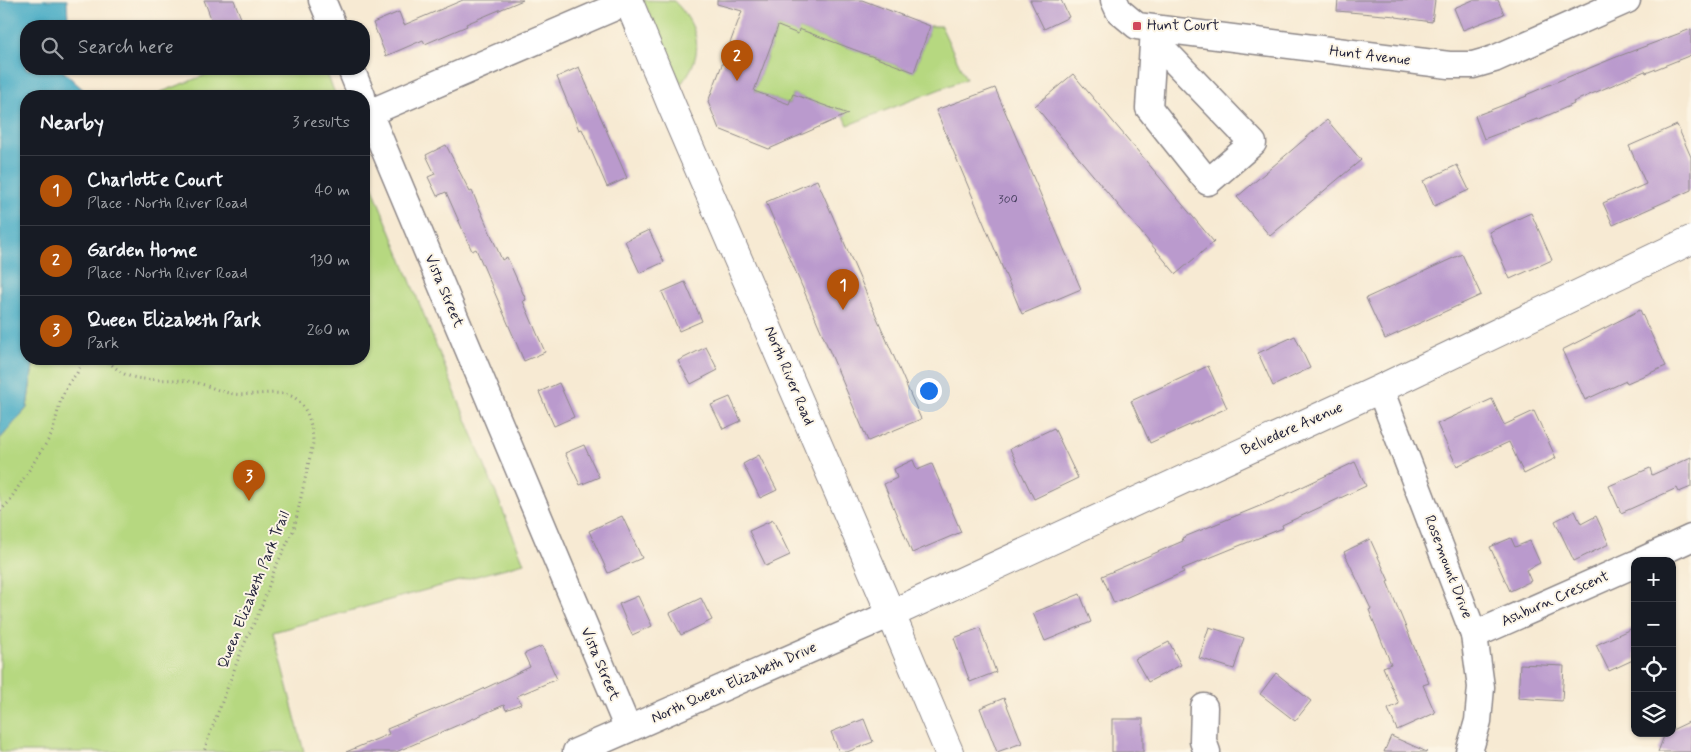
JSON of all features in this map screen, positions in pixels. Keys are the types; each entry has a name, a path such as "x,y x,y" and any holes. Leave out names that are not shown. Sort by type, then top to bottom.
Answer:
{"main road":[{"name":"North River Road","path":"629,0 675,113 949,752"},
{"name":"Belvedere Avenue","path":"891,614 1380,389 1691,240"}],"street":[{"path":"322,0 330,20"},
{"path":"370,101 629,0"},
{"name":"Hunt Avenue","path":"1114,0 1120,11 1137,26 1449,65 1473,65 1494,59 1627,0"},
{"path":"1158,30 1162,48 1253,143 1208,182 1149,108 1158,30"},
{"name":"Vista Street","path":"353,75 360,90"},
{"name":"Vista Street","path":"370,115 628,729"},
{"name":"Rosemount Drive","path":"1380,389 1474,635 1481,687 1478,721 1469,752"},
{"path":"1650,557 1691,538"},
{"name":"Ashburn Crescent","path":"1474,635 1631,566"},
{"name":"North Queen Elizabeth Drive","path":"576,752 891,614"},
{"path":"1204,707 1204,741 1207,752"}],"path":[{"path":"0,511 8,503 52,434 61,399 80,365"},
{"name":"Queen Elizabeth Park Trail","path":"112,365 128,376 144,379 187,380 234,394 284,394 300,403 305,410 313,432 313,443 294,530 275,568 261,608 242,649 204,752"}],"green space":[{"path":"643,0 674,1 686,15 694,30 697,46 696,55 691,69 681,84"},
{"path":"778,26 797,33 799,29 914,72 930,26 941,26 966,79 848,125 843,113 793,94 789,104 754,91"},
{"path":"205,75 327,75 334,90 167,90"},
{"path":"370,181 524,563 273,632 304,752 0,752 0,439 27,408 33,365 370,365"}],"water":[{"path":"0,0 67,0 68,20 20,20 20,75 67,75 84,90 20,90 20,365 33,365 27,408 0,439"}],"building":[{"path":"204,0 234,0 242,20 212,20"},
{"path":"463,0 523,0 425,44 423,40 386,56 373,23 399,12 404,25"},
{"path":"717,0 862,0 930,26 914,72 799,29 798,34 778,26 754,91 789,104 793,94 848,114 769,149 719,129 708,102 742,11 717,4"},
{"path":"1030,0 1061,0 1069,17 1044,29"},
{"path":"1338,0 1435,0 1432,22 1396,16 1337,11"},
{"path":"1473,0 1498,0 1504,14 1463,30 1454,8"},
{"path":"1691,29 1691,55 1646,73 1645,71 1573,102 1574,104 1537,120 1484,139 1475,116 1527,96 1614,58"},
{"path":"579,67 627,178 607,187 582,129 579,130 557,77"},
{"path":"1073,74 1214,242 1176,274 1035,106"},
{"path":"995,88 1081,289 1022,314 936,110"},
{"path":"1327,120 1361,160 1270,236 1237,197"},
{"path":"1677,125 1691,157 1691,190 1613,225 1603,203 1646,184 1629,146"},
{"path":"446,145 470,192 472,191 502,260 507,257 526,300 523,301 545,352 524,361 476,249 472,251 446,192 437,196 428,177 435,174 426,155"},
{"path":"1457,165 1469,190 1434,206 1423,181"},
{"path":"817,180 921,419 868,441 766,202"},
{"path":"1531,213 1552,260 1510,279 1489,232"},
{"path":"649,230 664,262 640,273 625,241"},
{"path":"1462,254 1481,295 1385,339 1366,298"},
{"path":"685,282 702,321 679,331 662,292"},
{"path":"1640,310 1666,366 1627,383 1626,381 1585,400 1562,350"},
{"path":"1295,336 1310,368 1273,386 1258,353"},
{"path":"706,347 718,370 691,384 678,361"},
{"path":"1208,366 1227,408 1150,443 1131,401"},
{"path":"559,383 574,417 554,426 539,392"},
{"path":"730,397 741,421 723,429 711,405"},
{"path":"1492,399 1504,425 1534,411 1556,458 1524,474 1509,442 1457,466 1437,424"},
{"path":"1054,428 1078,478 1034,499 1010,449"},
{"path":"584,445 599,477 580,485 565,453"},
{"path":"759,455 777,490 760,498 743,464"},
{"path":"1691,457 1691,487 1679,492 1677,488 1621,513 1609,486 1650,468 1652,475"},
{"path":"913,460 917,470 932,464 961,532 912,553 884,484 897,478 894,469"},
{"path":"1355,462 1366,486 1282,525 1283,528 1182,569 1184,572 1114,603 1102,576 1183,541 1182,538 1272,501"},
{"path":"1575,511 1581,524 1596,516 1609,544 1574,561 1555,521"},
{"path":"622,516 642,558 608,573 589,531"},
{"path":"773,520 790,555 766,566 749,531"},
{"path":"1511,538 1515,547 1530,541 1540,563 1526,570 1531,581 1510,591 1490,547"},
{"path":"1370,539 1389,581 1387,582 1429,683 1423,685 1435,713 1397,730 1388,709 1399,704 1383,667 1391,664 1369,610 1371,609 1344,552"},
{"path":"1080,594 1091,622 1045,641 1033,613"},
{"path":"638,596 652,626 632,635 619,604"},
{"path":"701,598 712,620 681,635 670,613"},
{"path":"1209,627 1244,638 1234,669 1199,658"},
{"path":"980,628 996,672 970,682 954,638"},
{"path":"1631,629 1631,661 1609,671 1596,645"},
{"path":"1169,642 1181,665 1148,682 1135,659"},
{"path":"542,646 557,679 517,696 521,704 506,710 504,705 396,752 346,752 389,734 387,729 477,692 530,667 524,654"},
{"path":"1520,664 1564,666 1562,701 1518,698"},
{"path":"1276,673 1311,701 1295,721 1260,694"},
{"path":"1004,698 1022,743 997,752 980,708"},
{"path":"864,719 873,742 847,752 839,752 831,732"},
{"path":"1112,719 1143,719 1143,752 1112,752"},
{"path":"1691,721 1691,752 1658,752 1664,737 1676,737 1676,728"},
{"path":"1391,736 1427,752 1384,752"}],"place":[{"name":"Hunt Court","path":"1137,26"},
{"name":"Garden Home","path":"737,81"},
{"name":"Charlotte Court","path":"843,310"},
{"name":"Queen Elizabeth Park","path":"249,501"}]}
